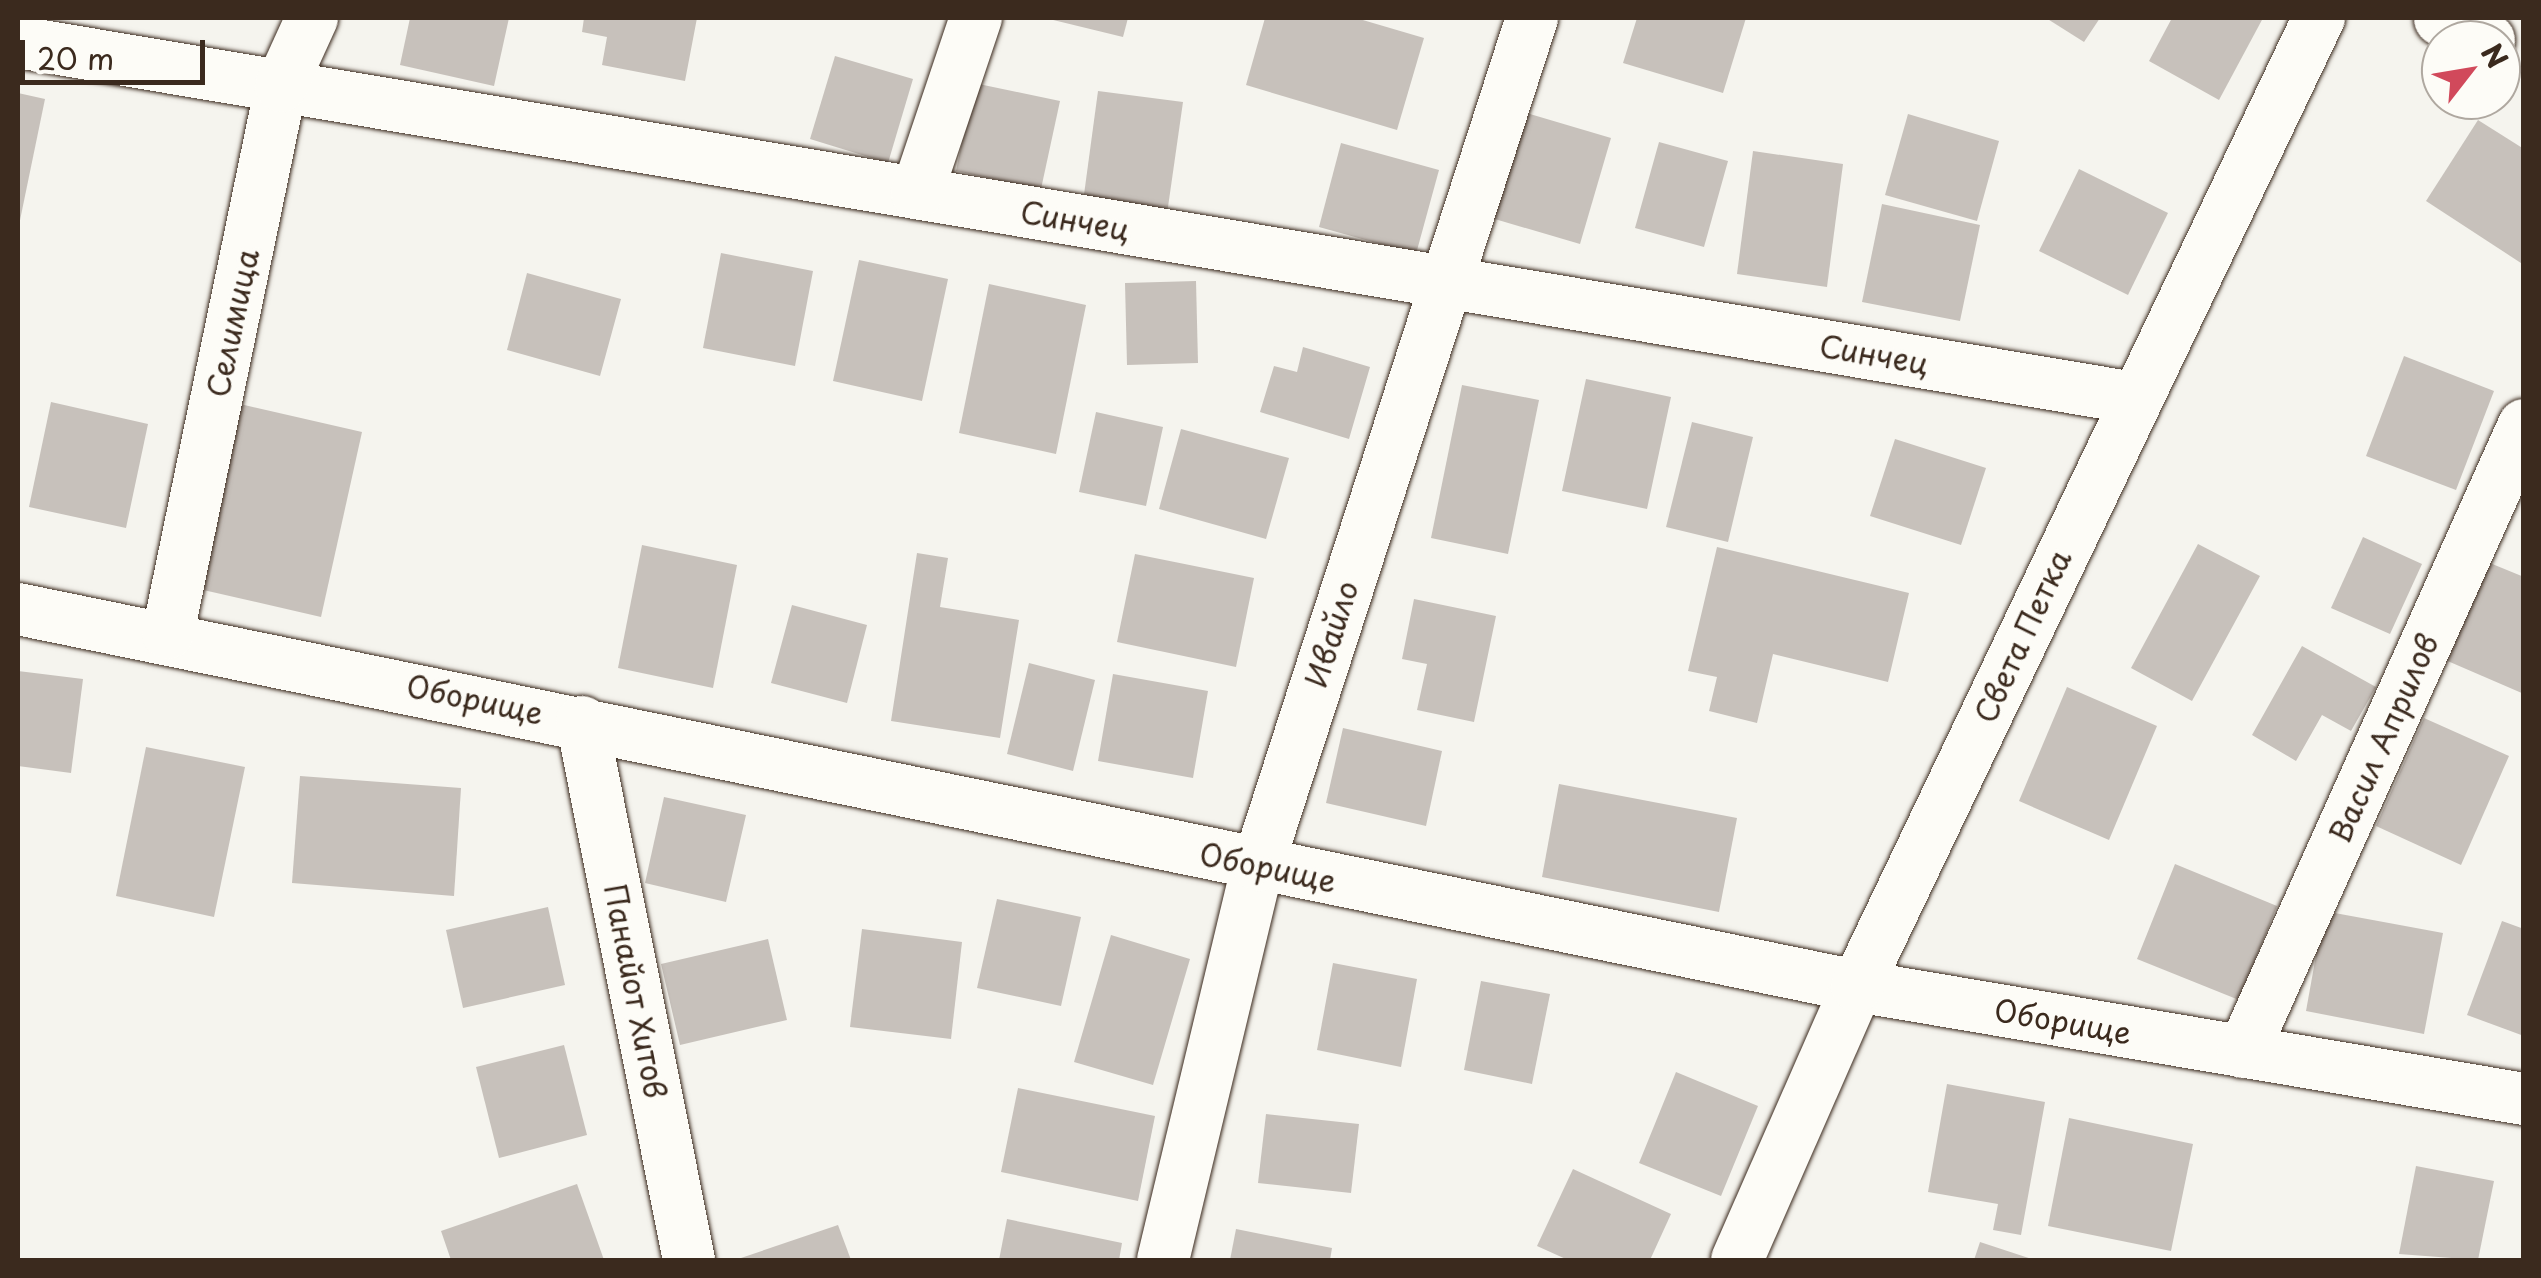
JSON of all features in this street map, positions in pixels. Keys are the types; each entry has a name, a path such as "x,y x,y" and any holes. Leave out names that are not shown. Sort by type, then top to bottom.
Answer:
{"street":[{"name":"Селимица","path":"168,633 281,86 312,18"},
{"path":"918,193 976,18"},
{"name":"Ивайло","path":"1163,1260 1258,865 1532,18"},
{"name":"Света Петка","path":"1738,1260 1857,986 2133,398 2319,18"},
{"name":"Синчец","path":"18,42 2133,398"},
{"name":"Васил Априлов","path":"2243,1052 2524,425"},
{"name":"Оборище","path":"18,609 168,633 1258,865 1857,986 2524,1099"},
{"name":"Панайот Хитов","path":"582,722 689,1260"}],"building":[{"path":"410,18 509,18 494,86 400,65"},
{"path":"584,18 697,18 685,81 602,65 607,37 582,32"},
{"path":"1045,18 1128,18 1123,37"},
{"path":"1265,18 1356,18 1424,38 1397,130 1246,85"},
{"path":"1637,18 1746,18 1723,93 1623,63"},
{"path":"2046,18 2100,18 2084,42"},
{"path":"2172,18 2263,18 2219,100 2149,61"},
{"path":"835,56 913,79 888,163 810,139"},
{"path":"974,83 1060,101 1041,189 956,171"},
{"path":"1098,91 1183,102 1167,214 1083,202"},
{"path":"18,93 45,99 19,225 18,225"},
{"path":"1520,111 1611,138 1580,244 1488,217"},
{"path":"1908,114 1999,141 1977,221 1885,195"},
{"path":"2478,120 2524,149 2524,265 2426,201"},
{"path":"1659,142 1728,161 1704,247 1635,228"},
{"path":"1341,143 1439,170 1416,254 1319,227"},
{"path":"1753,151 1843,164 1827,287 1737,274"},
{"path":"2079,169 2168,213 2128,295 2039,251"},
{"path":"1882,204 1980,225 1960,321 1862,302"},
{"path":"721,253 813,271 795,366 703,348"},
{"path":"859,260 948,279 922,401 833,381"},
{"path":"527,273 621,299 600,376 507,350"},
{"path":"1196,281 1198,363 1127,365 1125,283"},
{"path":"989,284 1086,305 1056,454 959,433"},
{"path":"1303,347 1370,367 1349,439 1260,412 1274,366 1297,372"},
{"path":"2404,356 2494,391 2456,490 2366,456"},
{"path":"1586,379 1671,397 1647,509 1562,491"},
{"path":"1462,385 1539,400 1508,554 1431,538"},
{"path":"51,402 148,424 126,528 29,507"},
{"path":"240,404 362,432 321,617 199,589"},
{"path":"1096,412 1163,427 1146,506 1079,492"},
{"path":"1692,422 1753,437 1728,542 1666,527"},
{"path":"1181,429 1289,458 1266,539 1159,509"},
{"path":"1895,439 1986,468 1961,545 1870,516"},
{"path":"2363,537 2422,564 2390,634 2331,608"},
{"path":"2198,544 2260,576 2192,701 2131,668"},
{"path":"642,545 737,565 713,688 618,668"},
{"path":"1717,547 1909,593 1888,682 1773,654 1757,723 1709,711 1717,677 1688,671"},
{"path":"917,553 948,558 940,607 1019,620 1000,738 891,721"},
{"path":"1135,554 1254,578 1236,667 1117,642"},
{"path":"2485,561 2524,577 2524,694 2443,659"},
{"path":"1414,599 1496,616 1474,722 1417,710 1427,664 1402,659"},
{"path":"792,605 867,625 847,703 771,683"},
{"path":"2302,646 2376,687 2351,731 2322,715 2296,761 2252,735"},
{"path":"1029,663 1095,680 1073,771 1007,754"},
{"path":"18,671 83,679 71,773 18,766"},
{"path":"1113,674 1208,691 1193,778 1098,761"},
{"path":"2067,687 2157,726 2109,840 2019,801"},
{"path":"2424,718 2509,756 2461,865 2376,826"},
{"path":"1343,728 1442,751 1426,826 1326,803"},
{"path":"146,747 245,767 214,917 116,896"},
{"path":"300,776 461,788 454,896 292,883"},
{"path":"1559,784 1737,818 1719,912 1542,877"},
{"path":"664,797 746,815 726,902 645,883"},
{"path":"2175,864 2277,906 2239,1000 2137,959"},
{"path":"997,899 1081,917 1061,1006 977,988"},
{"path":"548,907 565,985 463,1008 446,930"},
{"path":"2324,911 2443,933 2424,1034 2306,1011"},
{"path":"2502,921 2524,929 2524,1036 2467,1015"},
{"path":"862,929 962,942 951,1039 850,1027"},
{"path":"1111,935 1190,959 1153,1085 1074,1062"},
{"path":"768,939 787,1020 680,1045 661,964"},
{"path":"1333,963 1417,979 1401,1067 1317,1050"},
{"path":"1481,981 1550,994 1532,1084 1464,1070"},
{"path":"564,1045 587,1135 499,1158 476,1067"},
{"path":"1676,1072 1758,1106 1721,1196 1639,1163"},
{"path":"1947,1084 2045,1102 2021,1235 1993,1230 1998,1204 1928,1192"},
{"path":"1018,1088 1155,1116 1138,1201 1001,1172"},
{"path":"1266,1114 1359,1124 1351,1193 1258,1183"},
{"path":"2069,1118 2193,1144 2171,1251 2048,1226"},
{"path":"2416,1166 2494,1181 2478,1260 2399,1254"},
{"path":"1573,1169 1671,1214 1650,1260 1568,1260 1537,1246"},
{"path":"577,1184 604,1260 451,1260 441,1231"},
{"path":"1007,1219 1122,1243 1119,1260 999,1260"},
{"path":"838,1225 851,1260 735,1260"},
{"path":"1236,1229 1332,1248 1330,1260 1230,1260"},
{"path":"1980,1242 2035,1260 1974,1260"}]}
